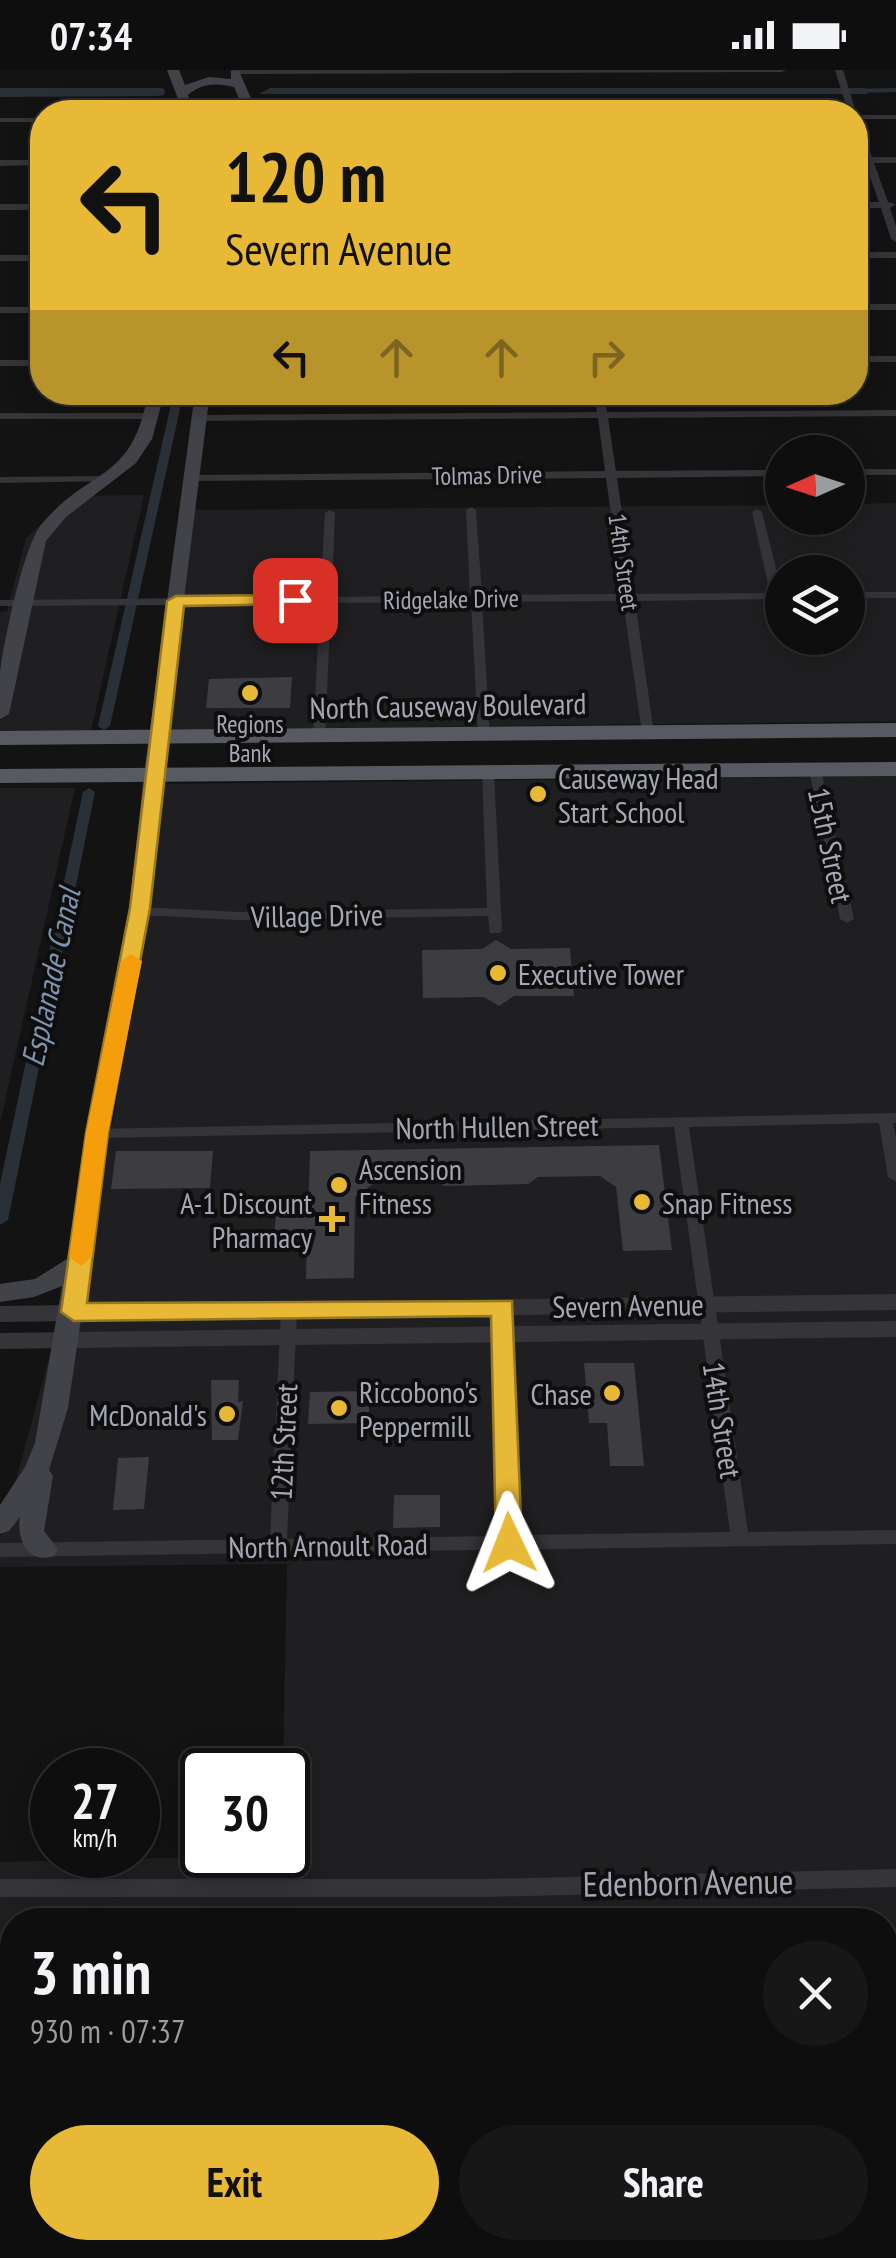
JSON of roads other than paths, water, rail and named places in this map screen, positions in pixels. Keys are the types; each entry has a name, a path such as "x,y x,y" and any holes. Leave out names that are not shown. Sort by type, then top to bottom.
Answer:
{"highway":[{"name":"North Causeway Boulevard","path":"0,738 896,730"},
{"path":"732,771 708,762 702,752 759,732"},
{"path":"620,733 661,748 659,759 623,772"},
{"path":"488,773 490,754 497,745 526,735"},
{"path":"399,773 400,754 439,737"},
{"path":"0,764 20,753 77,738"},
{"path":"0,776 896,769"}],"main road":[{"path":"173,70 184,100"},
{"path":"234,71 246,100"},
{"path":"182,94 190,86 206,81 241,86"},
{"path":"0,714 38,541 50,520 108,479 142,444 154,405"},
{"path":"45,1549 30,1534 74,1312 97,1133 140,911 157,739 202,405"},
{"path":"0,1293 39,1290 57,1282 80,1260"},
{"path":"0,1524 40,1471"}],"street":[{"path":"234,71 782,70"},
{"path":"839,70 848,100"},
{"path":"868,117 896,117"},
{"path":"0,120 30,120"},
{"path":"868,155 891,205 896,239"},
{"path":"870,160 896,160"},
{"path":"0,163 30,163"},
{"path":"0,207 30,207"},
{"path":"868,255 896,255"},
{"path":"0,258 30,258"},
{"path":"868,307 896,307"},
{"path":"0,310 30,310"},
{"path":"868,360 896,359"},
{"path":"0,363 30,363"},
{"path":"0,416 141,405"},
{"path":"202,405 602,415 896,413"},
{"name":"14th Street","path":"601,405 648,732"},
{"path":"865,472 896,472"},
{"name":"Tolmas Drive","path":"192,478 765,473"},
{"path":"0,480 108,479"},
{"path":"471,510 484,736"},
{"path":"757,512 769,555"},
{"path":"319,737 330,514"},
{"path":"865,595 896,595"},
{"name":"Ridgelake Drive","path":"0,603 765,596"},
{"name":"15th Street","path":"815,770 846,920"},
{"path":"488,773 495,930"},
{"name":"Village Drive","path":"140,911 181,910 239,916 494,912"},
{"path":"890,1118 896,1177"},
{"name":"North Hullen Street","path":"97,1133 890,1118"},
{"name":"14th Street","path":"681,1122 740,1539"},
{"name":"Severn Avenue","path":"0,1314 896,1302"},
{"path":"503,1307 509,1543"},
{"name":"12th Street","path":"278,1546 289,1310"},
{"name":"Severn Avenue","path":"0,1341 896,1329"},
{"name":"North Arnoult Road","path":"0,1550 896,1537"},
{"name":"Edenborn Avenue","path":"0,1888 482,1888 896,1878"}],"waterway":[{"path":"850,91 896,90"},
{"name":"Esplanade Canal","path":"104,726 176,405"},
{"name":"Esplanade Canal","path":"0,1220 89,792"}],"place":[{"name":"Regions Bank","path":"250,693"},
{"name":"Causeway Head Start School","path":"538,794"},
{"name":"Executive Tower","path":"498,973"},
{"name":"Ascension Fitness","path":"339,1185"},
{"name":"Snap Fitness","path":"642,1202"},
{"name":"A-1 Discount Pharmacy","path":"332,1219"},
{"name":"Chase","path":"612,1393"},
{"name":"Riccobono's Peppermill","path":"339,1408"},
{"name":"McDonald's","path":"227,1414"}]}
